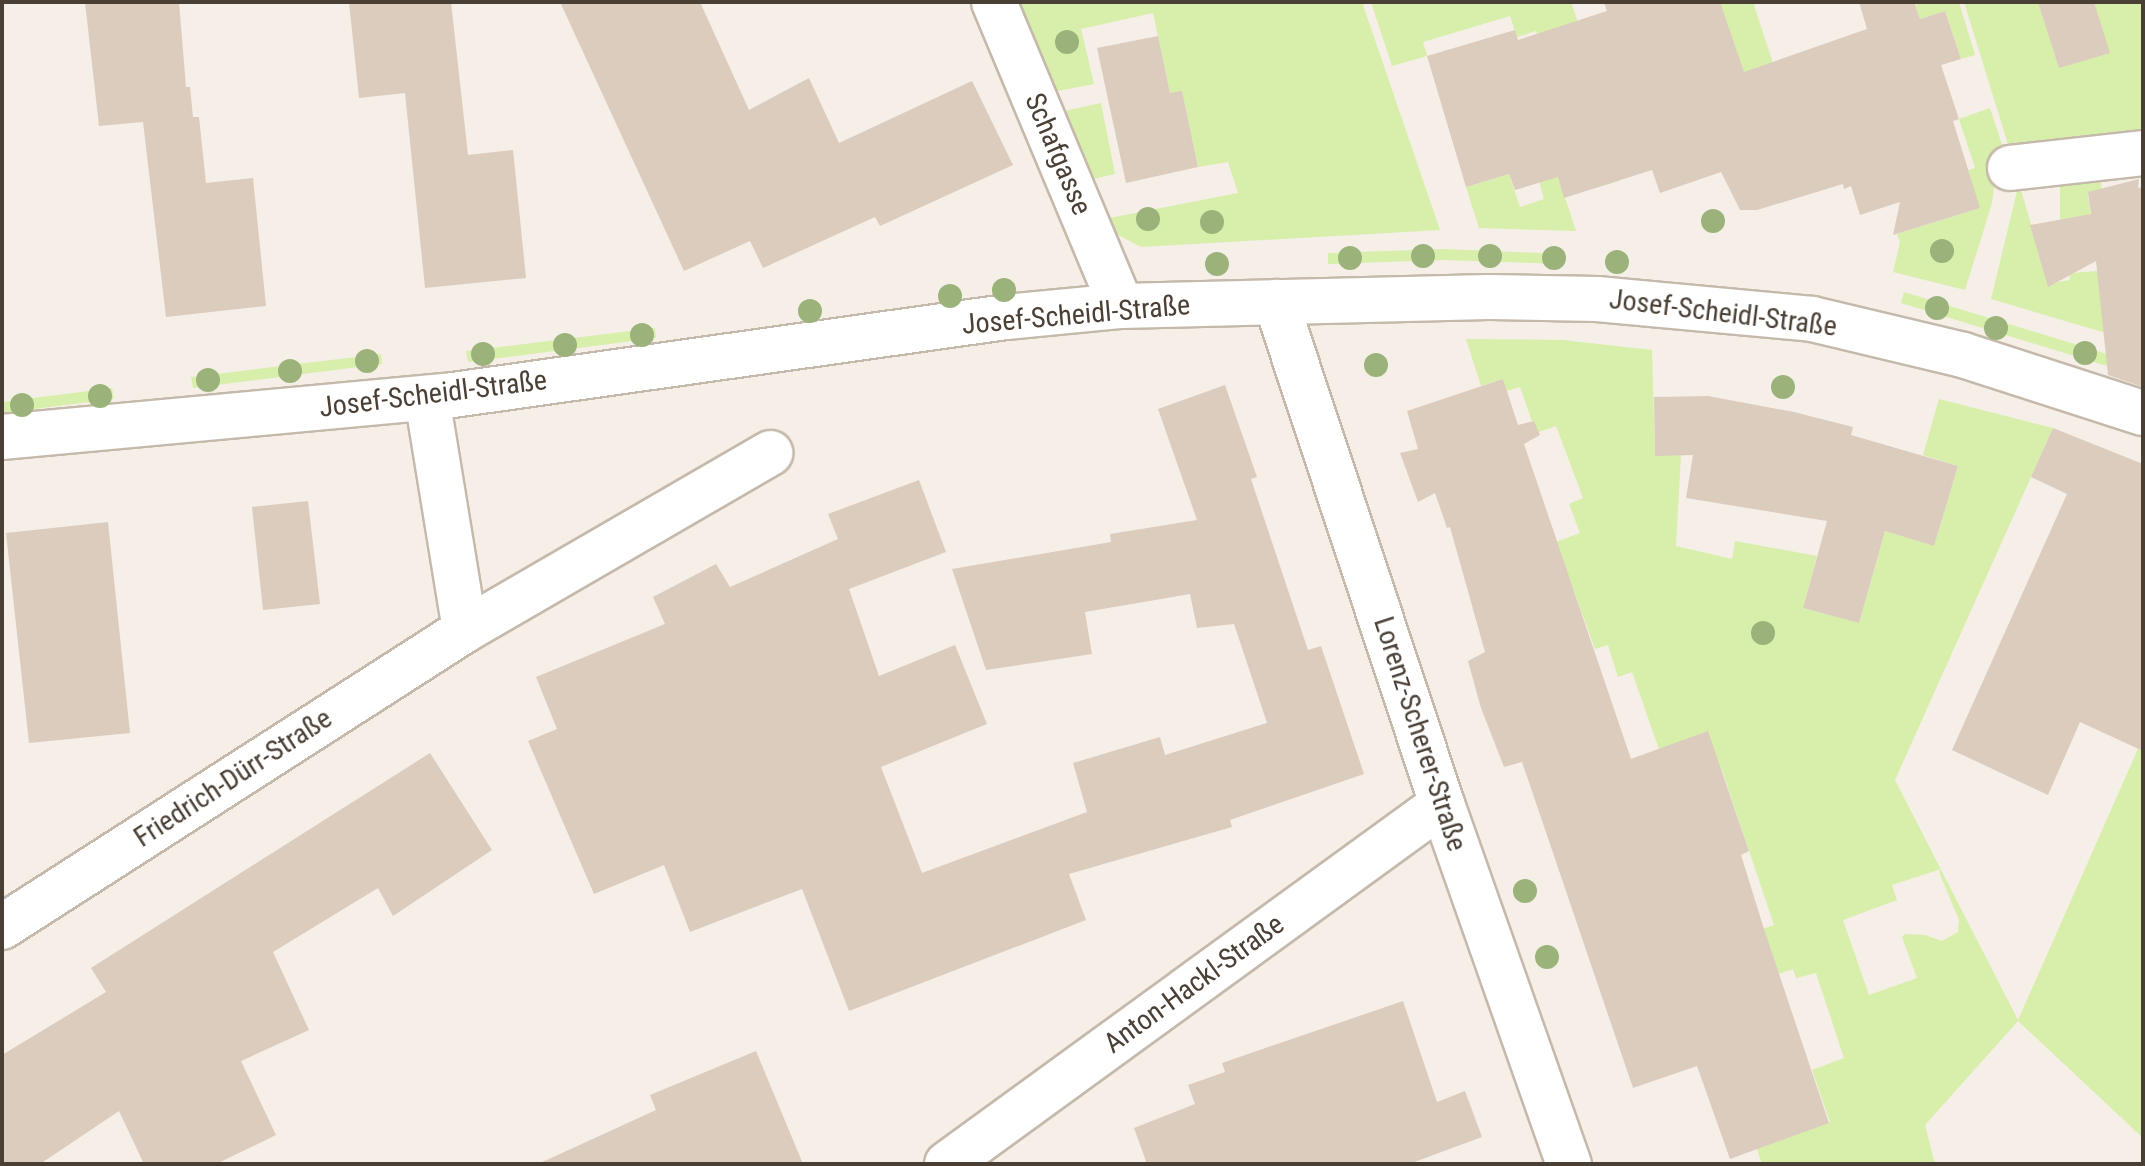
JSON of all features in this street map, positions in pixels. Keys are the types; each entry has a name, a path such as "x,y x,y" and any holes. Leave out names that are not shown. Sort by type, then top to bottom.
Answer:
{"street":[{"name":"Schafgasse","path":"994,2 1121,306"},
{"path":"2010,168 2143,153"},
{"name":"Josef-Scheidl-Straße","path":"2,437 427,398 1006,317 1121,306 1488,297 1597,299 1812,319 1963,355 2143,413"},
{"name":"Lorenz-Scherer-Straße","path":"1276,302 1442,804 1569,1164"},
{"path":"427,398 465,630"},
{"name":"Friedrich-Dürr-Straße","path":"2,927 465,630 770,453"},
{"name":"Anton-Hackl-Straße","path":"947,1164 1442,804"}],"green space":[{"path":"1015,2 1362,2 1440,230 1141,247 1109,230 1104,219 1238,193 1228,162 1198,167 1182,92 1170,93 1153,13 1081,29 1094,84 1052,92"},
{"path":"1371,2 1571,2 1583,37 1592,99 1619,181 1596,188 1536,31 1517,37 1510,16 1423,42 1427,56 1392,66"},
{"path":"1711,2 1753,2 1799,143 1761,155"},
{"path":"1923,2 1959,2 1975,55 1961,59 1945,11 1920,19 1915,5"},
{"path":"1964,2 2143,2 2143,137 2011,154"},
{"path":"1101,103 1115,174 1089,180 1060,112"},
{"path":"1990,108 2005,154 1988,168 1994,188 1992,203 1965,290 1893,272 1900,242 1897,234 1980,208 1947,177 1975,168 1959,119"},
{"path":"1553,161 1576,231 1479,228 1466,187 1509,174 1520,207 1544,199 1535,166"},
{"path":"2100,173 2102,192 2088,194 2092,225 2072,273 2097,271 2143,344 1991,299 2019,183 2048,284 2070,280 2060,219 2060,178"},
{"path":"1444,249 1565,254 1563,264 1444,260 1328,264 1328,253"},
{"path":"1904,292 2143,365 2143,377 1901,303"},
{"path":"655,328 656,338 468,362 466,351"},
{"path":"1466,339 1563,340 1652,350 1655,455 1681,455 1676,546 1732,559 1735,541 1817,556 1803,608 1859,623 1885,531 1934,546 1958,466 1923,455 1939,399 2053,428 1895,780 1941,869 2018,1020 2138,749 2143,751 2143,1138 2018,1021 1925,1125 1935,1164 1762,1164 1757,1149 1830,1122 1812,1070 1844,1058 1816,973 1796,978 1793,969 1741,987 1707,948 1774,925 1722,770 1659,749 1632,672 1618,677 1608,645 1595,649 1573,588 1545,546 1580,533 1569,504 1583,498 1556,426 1536,433 1520,387 1507,391 1503,379 1481,386","holes":["1941,869 1939,872 1959,920 1958,932 1942,941 1925,935 1905,934 1902,937 1917,978 1869,995 1843,920 1897,900 1892,885"]},
{"path":"381,354 382,364 193,388 191,377"},
{"path":"112,388 114,399 2,413 2,402"}],"building":[{"path":"85,2 179,2 186,87 190,87 193,117 199,117 206,183 253,178 266,306 166,317 143,122 99,126"},
{"path":"349,2 451,2 468,155 513,150 526,278 425,288 405,93 359,98"},
{"path":"560,2 700,2 749,110 809,78 839,143 972,81 1013,165 880,226 875,217 763,268 750,241 684,271"},
{"path":"1604,2 1720,2 1744,72 1867,29 1859,2 1914,2 1920,19 1945,11 1961,59 1941,65 1959,119 1953,121 1980,208 1893,235 1900,202 1860,215 1851,186 1844,189 1843,184 1757,210 1740,210 1721,172 1660,193 1652,170 1564,198 1558,177 1515,190 1509,174 1466,187 1427,56 1515,30 1518,40 1607,11"},
{"path":"2038,2 2094,2 2110,53 2059,68"},
{"path":"1158,36 1170,93 1182,91 1198,167 1126,183 1097,48"},
{"path":"2139,179 2138,188 2143,187 2143,387 2108,375 2096,261 2048,287 2030,225 2091,214 2088,192"},
{"path":"1503,379 1518,425 1534,421 1540,435 1524,444 1631,759 1708,731 1749,851 1741,855 1829,1123 1730,1159 1697,1066 1633,1088 1522,762 1504,767 1481,708 1468,661 1485,652 1450,527 1447,528 1435,493 1418,502 1400,453 1418,449 1407,411"},
{"path":"1225,385 1257,477 1251,479 1308,650 1321,646 1364,774 1230,820 1232,827 1069,874 1086,920 849,1011 802,889 690,932 664,865 594,894 528,741 557,729 536,677 665,624 653,597 716,564 730,587 838,539 828,514 919,480 946,552 849,589 879,676 955,645 987,724 881,767 922,873 1087,812 1073,763 1160,737 1165,755 1267,723 1234,624 1197,628 1190,594 1085,612 1092,654 986,670 952,569 1111,542 1110,534 1197,520 1158,409"},
{"path":"1708,396 1853,427 1851,435 1958,466 1934,546 1885,531 1859,623 1803,608 1827,521 1686,498 1693,455 1655,456 1654,397"},
{"path":"2053,428 2143,464 2143,751 2080,722 2048,795 1952,750 2067,494 2031,477"},
{"path":"308,501 320,604 263,610 252,507"},
{"path":"108,522 130,733 29,743 6,533"},
{"path":"430,753 492,850 393,916 378,888 273,952 309,1030 241,1061 276,1135 216,1164 144,1164 119,1111 40,1164 2,1164 2,1055 106,992 91,968"},
{"path":"1403,1001 1437,1102 1465,1091 1482,1137 1409,1164 1147,1164 1134,1128 1195,1104 1188,1085 1225,1072 1222,1063"},
{"path":"756,1051 803,1164 538,1164 656,1110 650,1095"}]}
